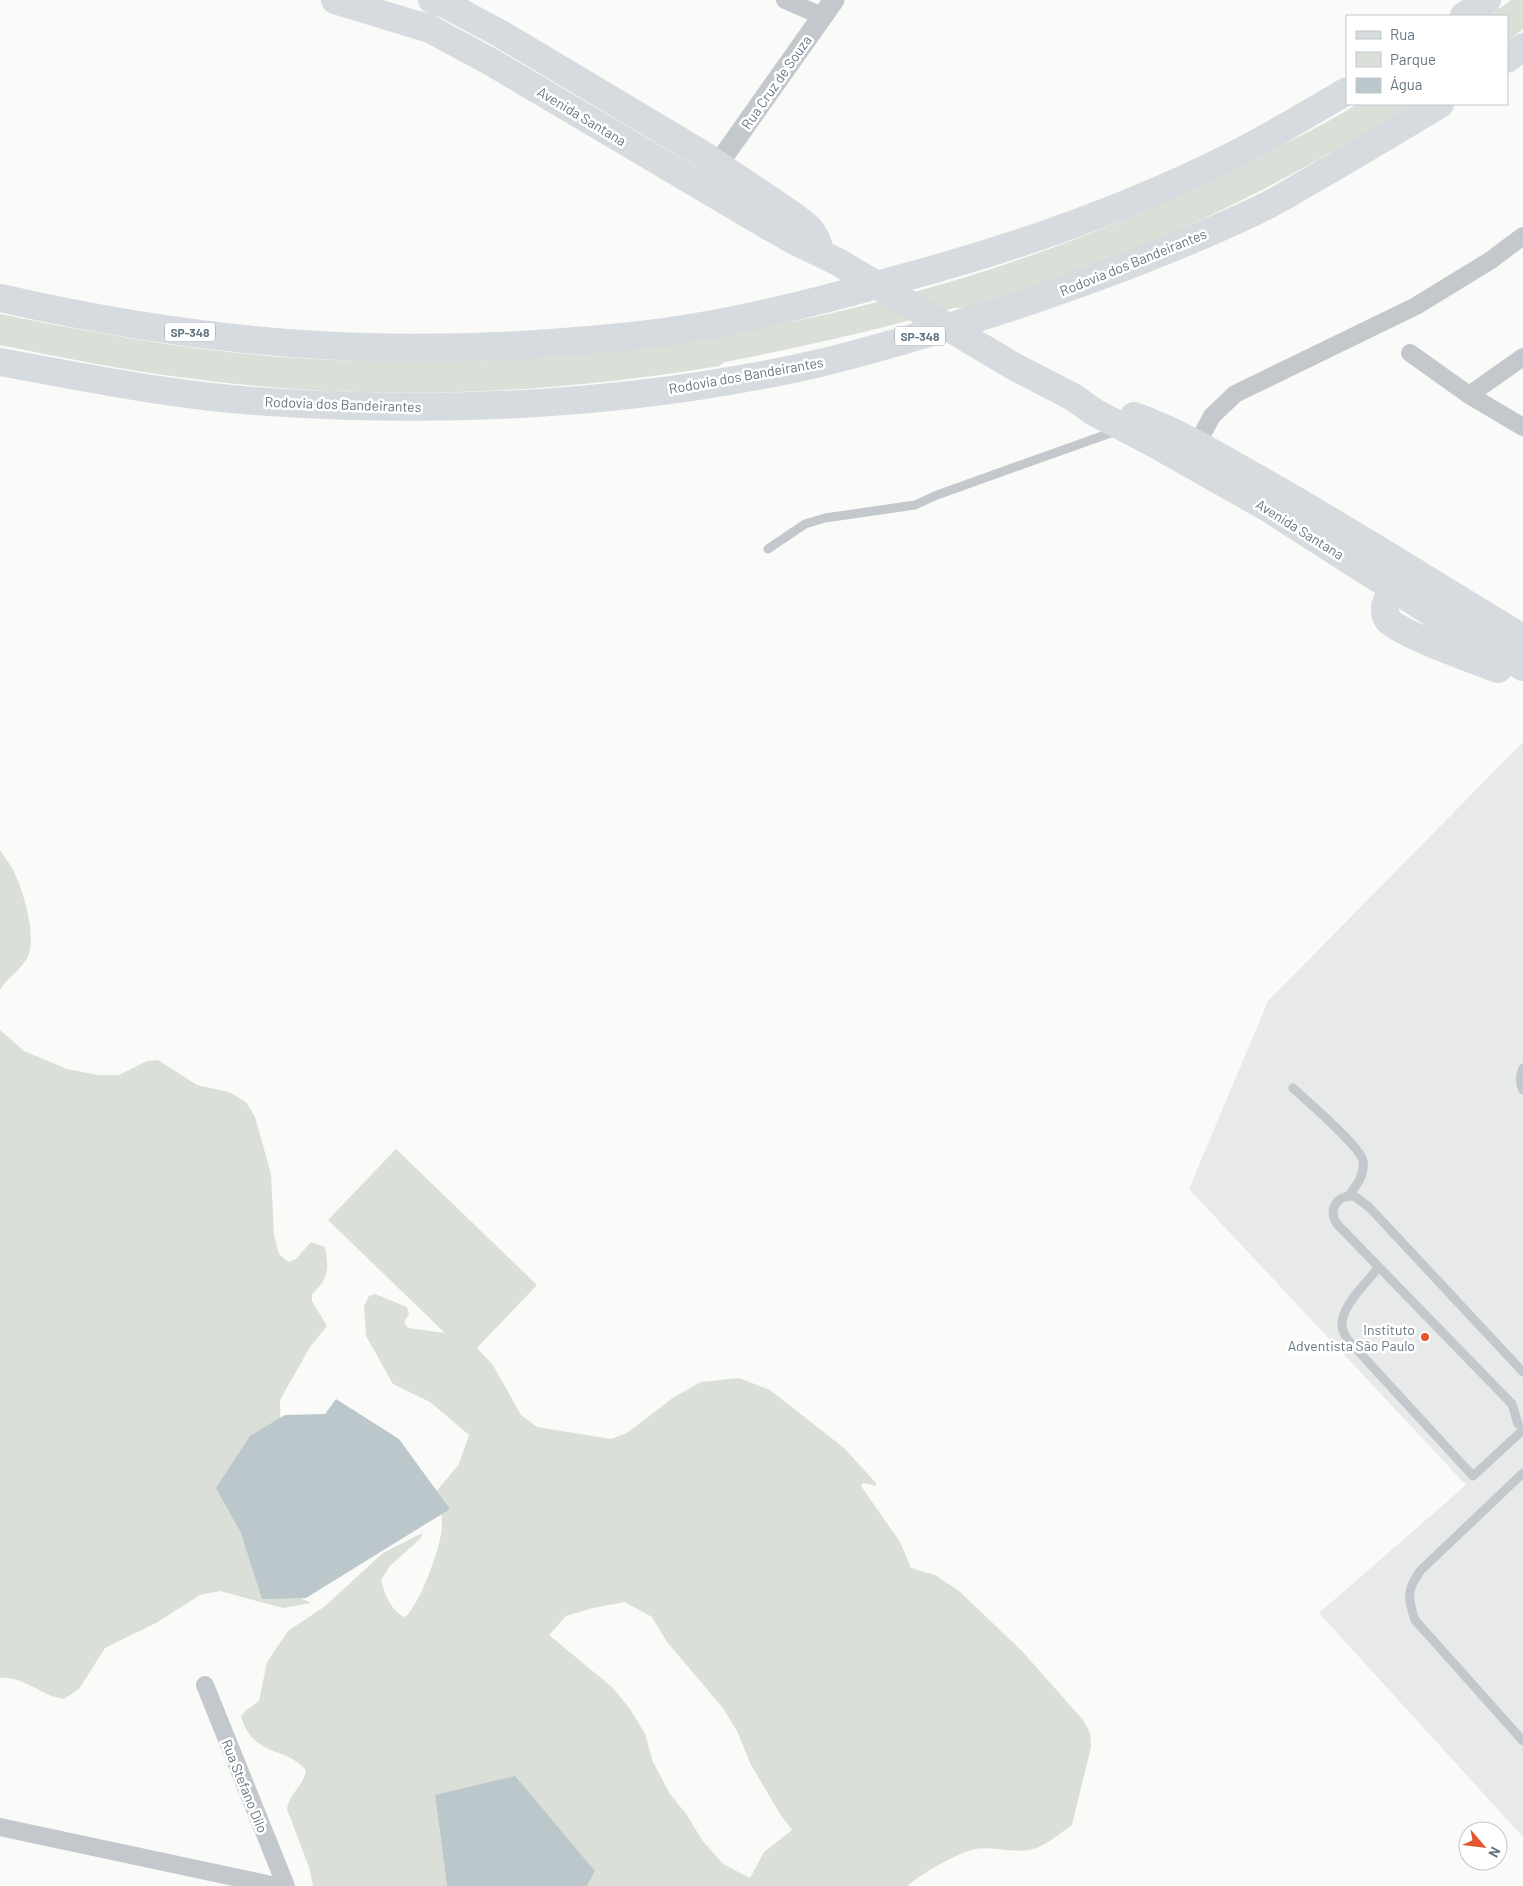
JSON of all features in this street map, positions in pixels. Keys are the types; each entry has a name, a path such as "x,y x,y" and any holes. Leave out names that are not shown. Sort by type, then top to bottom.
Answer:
{"main road":[{"name":"Avenida Santana","path":"335,0 430,29 491,62 793,240 830,257 1015,367 1073,397 1094,412 1156,444 1268,508 1468,636 1523,667"},
{"name":"Avenida Santana","path":"432,0 446,4 501,34 718,164 810,229 830,257"},
{"path":"1465,15 1487,0"},
{"path":"1508,58 1523,47"},
{"name":"SP-348","path":"0,298 99,318 176,330 318,345 466,346 622,337 769,312 845,294 970,260 1063,228 1156,191 1231,156 1346,93"},
{"name":"Rodovia dos Bandeirantes","path":"0,362 182,393 266,402 356,406 448,407 539,403 617,396 710,384 814,364 889,346 1068,288 1166,251 1261,209 1371,147 1438,105"},
{"name":"Avenida Santana","path":"1073,397 1119,410 1155,423 1197,444 1328,518 1523,638"},
{"path":"1430,582 1408,584 1389,596 1384,607 1387,619 1398,627 1425,640 1523,678"}],"street":[{"path":"785,0 828,8"},
{"name":"Rua Cruz de Souza","path":"718,164 828,8"},
{"path":"1197,444 1212,416 1235,394 1416,306 1491,260 1523,236"},
{"path":"1410,353 1469,394 1523,426"},
{"path":"1469,394 1523,357"},
{"name":"Rua Stefano Dilo","path":"205,1685 286,1886"},
{"path":"0,1827 276,1886"}],"lane":[{"path":"768,549 805,524 825,518 915,505 1124,428"},
{"path":"1523,1068 1520,1078 1520,1085 1523,1090"},
{"path":"1293,1088 1361,1154 1364,1171 1348,1196"},
{"path":"1379,1267 1358,1292 1343,1318 1342,1329 1346,1339 1473,1476 1522,1424 1512,1404 1334,1220 1333,1209 1335,1204 1343,1197 1348,1196 1354,1196 1362,1200 1523,1372"},
{"path":"1523,1473 1421,1570 1412,1582 1409,1591 1409,1604 1415,1620 1523,1741"}],"shaded area":[{"name":"Instituto Adventista São Paulo","path":"1523,742 1523,1837 1319,1613 1466,1485 1189,1189 1268,1001"}],"green space":[{"path":"1511,0 1523,0 1523,29 1508,40 1508,15 1490,15"},
{"path":"1355,105 1412,105 1345,145 1275,183 1203,219 1109,259 965,308 954,308 840,338 725,362 719,366 589,384 457,392 391,393 259,386 170,376 0,345 0,314 196,348 315,359 435,362 556,356 678,342 800,320 919,291 1037,254 1150,209 1258,157"},
{"path":"0,850 13,870 21,889 28,915 31,941 30,951 26,960 0,990"},
{"path":"0,1030 24,1051 67,1069 98,1075 119,1075 147,1061 158,1060 197,1085 229,1092 246,1102 255,1117 271,1174 274,1235 279,1254 288,1262 296,1259 311,1242 325,1247 327,1261 325,1278 312,1294 312,1301 327,1326 310,1347 280,1400 283,1590 311,1603 283,1608 220,1591 200,1595 156,1623 105,1648 79,1689 64,1699 17,1680 0,1678"},
{"path":"396,1149 537,1285 477,1348 493,1365 521,1415 537,1427 611,1439 627,1433 674,1397 701,1382 739,1378 770,1390 844,1448 876,1483 876,1486 863,1483 861,1486 900,1542 911,1568 935,1575 959,1591 1022,1651 1083,1720 1090,1733 1091,1747 1072,1825 1046,1843 1029,1850 1015,1851 981,1848 967,1851 940,1864 907,1886 587,1886 595,1871 435,1795 447,1886 313,1886 309,1867 287,1809 306,1770 289,1757 262,1746 247,1730 241,1717 245,1711 259,1701 267,1662 288,1631 324,1607 383,1553 422,1533 421,1538 390,1566 381,1580 386,1596 396,1611 405,1617 411,1610 429,1575 441,1536 441,1514 435,1493 459,1464 469,1435 430,1402 393,1384 366,1336 364,1306 369,1296 375,1294 407,1307 409,1314 404,1322 408,1328 445,1333 328,1220","holes":["625,1602 652,1617 667,1642 723,1708 738,1733 750,1763 780,1814 792,1830 764,1852 750,1878 723,1864 702,1840 687,1815 670,1794 653,1762 645,1734 630,1709 613,1688 549,1635 566,1616 593,1608"]}],"water":[{"path":"336,1399 399,1439 450,1509 306,1598 262,1599 241,1533 216,1488 250,1436 285,1415 325,1414"},
{"path":"515,1776 595,1871 587,1886 447,1886 435,1795"}],"place":[{"name":"Instituto Adventista São Paulo","path":"1425,1337"}]}
